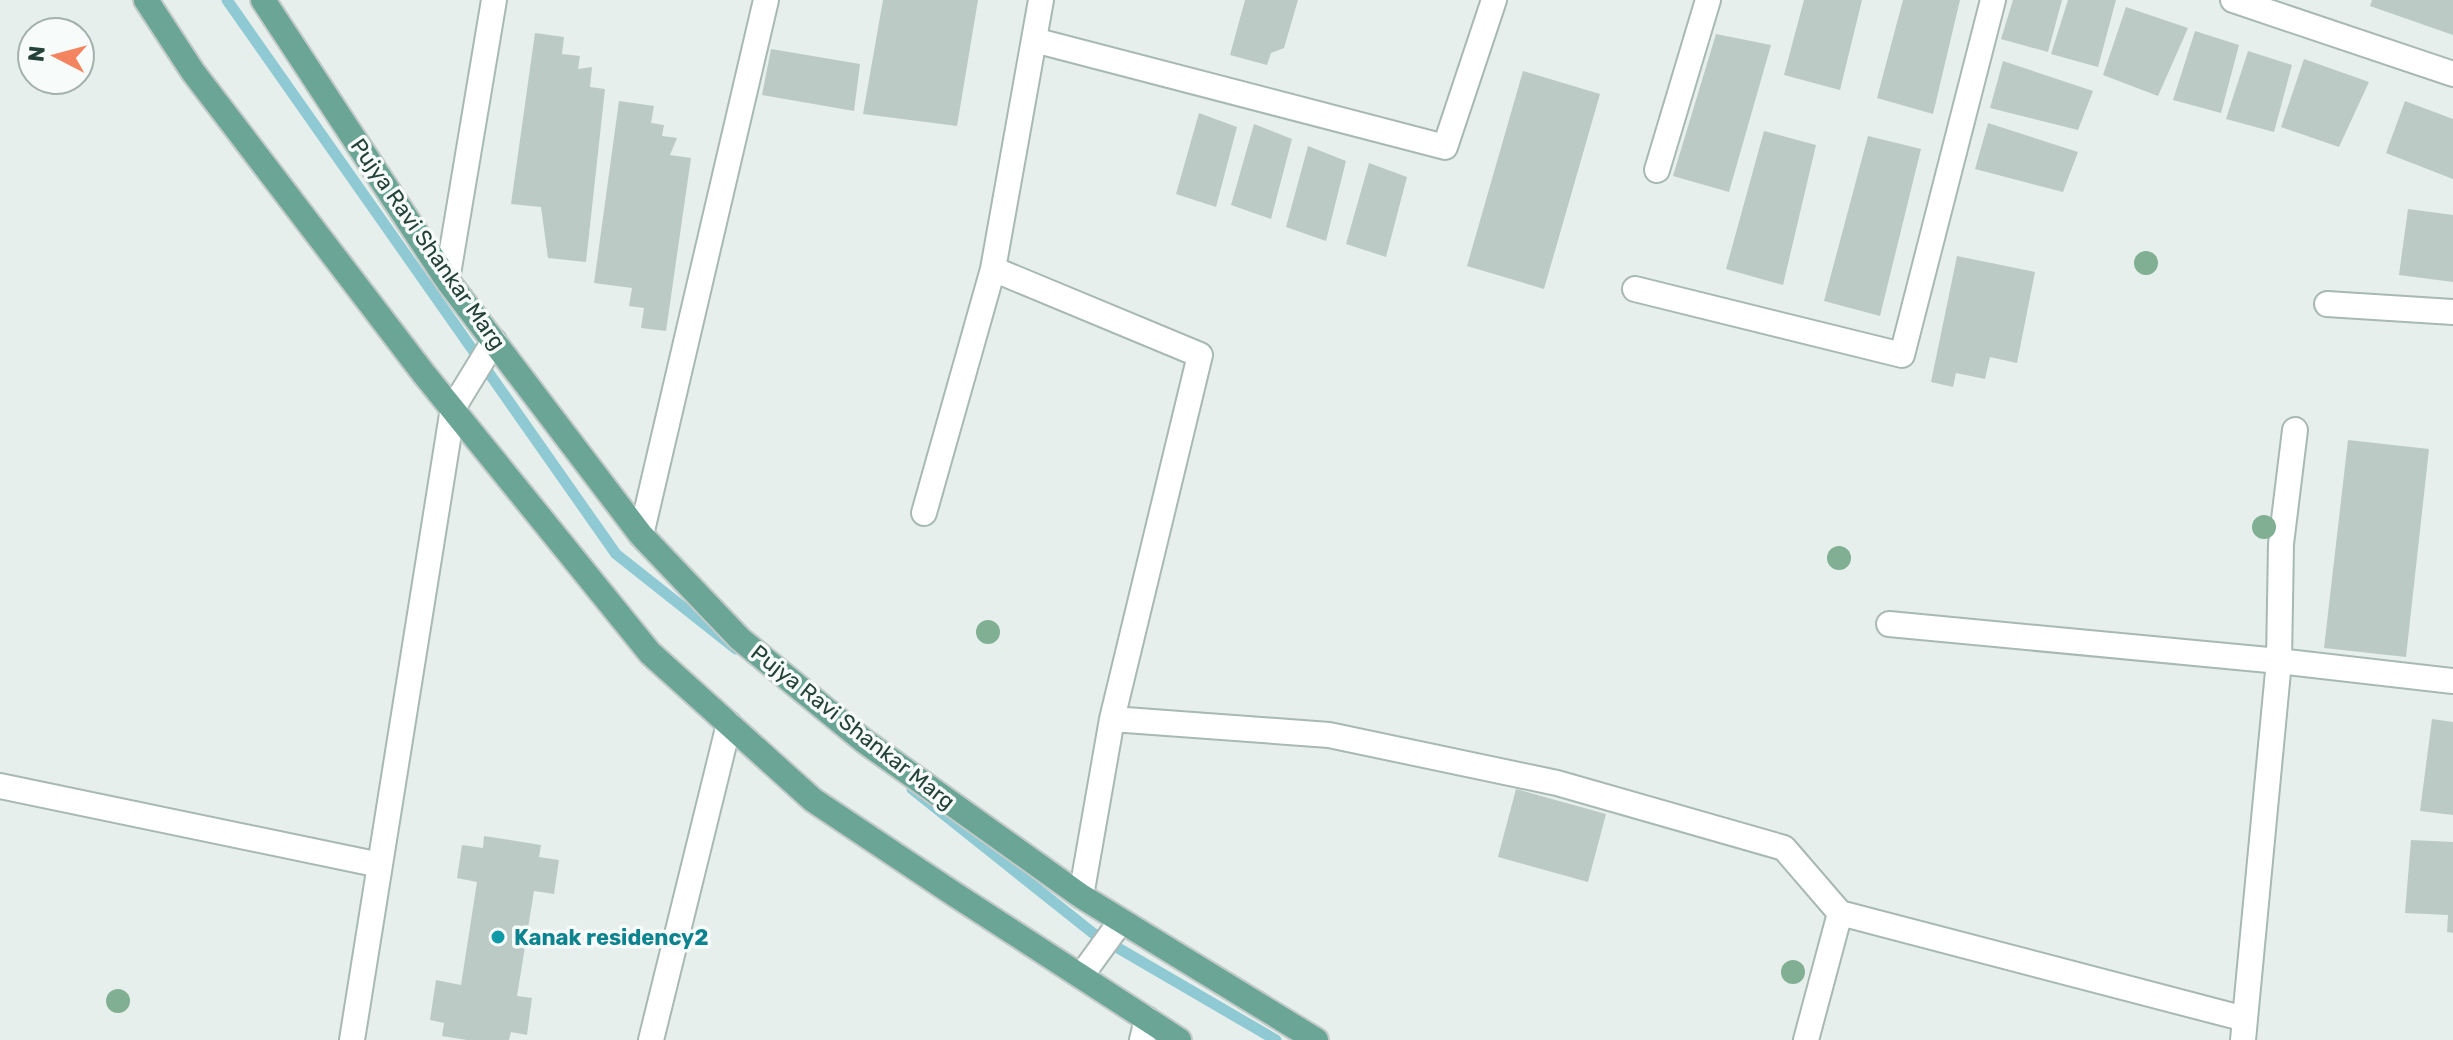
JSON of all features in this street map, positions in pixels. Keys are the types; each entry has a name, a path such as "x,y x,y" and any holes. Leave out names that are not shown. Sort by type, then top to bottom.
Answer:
{"main road":[{"path":"146,0 193,72 424,374 650,653 813,800 1081,976 1144,1029 1179,1040"},
{"name":"Pujya Ravi Shankar Marg","path":"263,0 447,280 641,535 740,639 853,732 1081,896 1316,1040"}],"street":[{"path":"447,280 494,0"},
{"path":"641,535 766,0"},
{"path":"924,513 993,269 1041,0"},
{"path":"1034,40 1445,147 1494,0"},
{"path":"1657,170 1708,0"},
{"path":"1635,289 1902,355 1993,0"},
{"path":"2233,0 2453,74"},
{"path":"993,269 1200,355 1112,719 1081,896"},
{"path":"2327,304 2453,312"},
{"path":"352,1040 453,408 494,341"},
{"path":"1112,719 1329,735 1557,783 1784,848 1840,913 2244,1029 2279,661 2281,544 2295,430"},
{"path":"1889,624 2279,661 2453,681"},
{"path":"651,1040 729,724"},
{"path":"0,786 380,865"},
{"path":"1806,1040 1840,913"},
{"path":"1081,976 1121,921"}],"building":[{"path":"883,0 978,0 957,126 863,114"},
{"path":"1245,0 1298,0 1284,48 1271,53 1267,65 1230,55"},
{"path":"1804,0 1862,0 1840,90 1784,75"},
{"path":"1903,0 1960,0 1933,114 1877,98"},
{"path":"2013,0 2062,0 2048,52 2001,39"},
{"path":"2068,0 2116,0 2098,67 2051,54"},
{"path":"2372,0 2453,0 2453,35 2370,6"},
{"path":"2126,7 2188,28 2158,96 2103,75"},
{"path":"2195,31 2239,45 2221,113 2173,100"},
{"path":"535,33 564,37 562,54 580,56 578,69 592,67 590,87 605,89 586,262 548,258 541,207 511,204"},
{"path":"1716,34 1771,45 1729,192 1673,176"},
{"path":"771,49 860,64 854,111 762,95"},
{"path":"2248,51 2292,65 2274,132 2226,119"},
{"path":"2304,59 2369,82 2339,147 2281,127"},
{"path":"2003,61 2093,91 2078,130 1990,108"},
{"path":"1523,71 1600,94 1544,289 1467,266"},
{"path":"619,101 654,106 651,123 664,125 662,136 677,138 670,155 691,158 666,331 641,328 644,308 629,306 632,288 594,283"},
{"path":"2405,101 2453,119 2453,179 2386,153"},
{"path":"1199,113 1237,127 1216,207 1176,194"},
{"path":"1988,123 2078,152 2063,192 1975,169"},
{"path":"1254,124 1292,139 1271,219 1231,205"},
{"path":"1764,131 1816,145 1783,285 1726,269"},
{"path":"1868,136 1921,149 1880,316 1824,301"},
{"path":"1308,146 1346,161 1326,241 1286,227"},
{"path":"1369,163 1407,177 1386,257 1346,244"},
{"path":"2408,209 2453,215 2453,282 2399,275"},
{"path":"1957,256 2035,272 2017,363 1990,357 1985,379 1956,373 1953,387 1931,382"},
{"path":"2348,440 2429,449 2406,657 2324,648"},
{"path":"2432,719 2453,722 2453,815 2420,811"},
{"path":"1516,789 1606,814 1588,882 1498,857"},
{"name":"Kanak residency2","path":"484,836 541,845 539,857 559,860 554,894 534,891 517,996 532,998 527,1035 511,1032 509,1040 467,1040 442,1036 444,1023 430,1020 436,980 461,985 477,882 457,878 462,845 483,848"},
{"path":"2411,840 2453,842 2453,933 2447,932 2448,915 2405,913"}],"waterway":[{"path":"227,0 616,554 736,649"},
{"path":"912,789 1094,934 1276,1040"}],"place":[{"name":"Kanak residency2","path":"498,937"}]}
